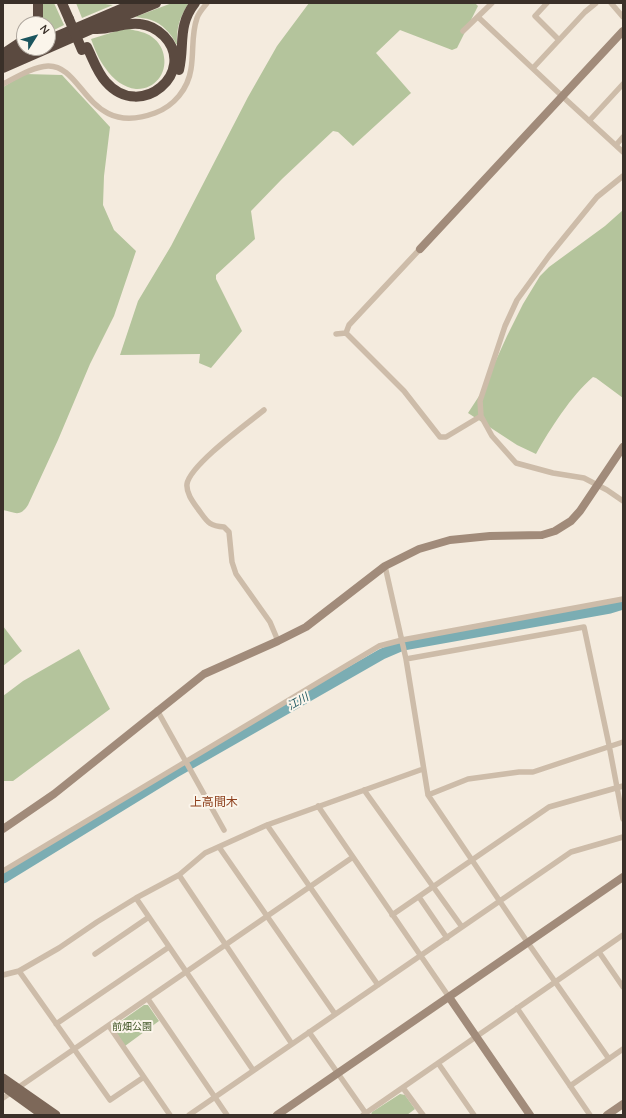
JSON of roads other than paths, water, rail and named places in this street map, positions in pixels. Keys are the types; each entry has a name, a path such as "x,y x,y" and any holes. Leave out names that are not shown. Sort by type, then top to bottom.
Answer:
{"highway":[{"path":"38,3 38,16"},
{"path":"62,3 72,18"},
{"path":"68,3 72,18 85,48 95,77 114,97 131,103 141,103 159,97 167,91 177,76 180,64 183,29 188,13 195,3"},
{"path":"56,37 135,3"},
{"path":"3,68 156,3"},
{"path":"85,48 106,82 124,95 141,97 155,92 163,86 172,71 174,55 171,46 160,32 150,26 126,23 108,28 92,29"},
{"path":"3,54 16,45"},
{"path":"3,60 16,54"}],"main road":[{"path":"3,1078 44,1115"},
{"path":"3,1086 15,1090 56,1115"}],"street":[{"path":"3,84 37,67 49,66 58,68 68,75 90,100 105,113 122,118 143,118 163,110 177,100 183,92 191,70 192,35 197,16 207,3"},
{"path":"463,31 492,3"},
{"path":"547,3 535,16 559,40"},
{"path":"533,68 584,12 596,3"},
{"path":"611,3 623,17"},
{"path":"478,16 623,152"},
{"path":"346,333 349,325 623,31"},
{"path":"589,121 623,84"},
{"path":"616,145 623,137"},
{"path":"623,176 597,197 549,256 517,300 505,326 480,401 481,416 492,436 516,463 553,473 584,478 623,501"},
{"path":"346,333 404,391 440,437 446,438 481,416"},
{"path":"336,334 346,333"},
{"path":"264,410 201,463 188,479 187,486 194,505 208,523 213,526 224,527 229,532 232,562 236,574 270,622 278,641"},
{"path":"3,829 54,794 157,710 204,674 306,627 384,566 419,549 450,540 490,536 542,535 555,531 570,521 580,511 623,447"},
{"path":"384,566 406,658 428,795 528,943 609,1059"},
{"path":"3,871 186,763 379,646 402,640 623,599"},
{"path":"406,658 584,627 609,746 620,787 623,819"},
{"path":"157,710 224,830"},
{"path":"428,795 468,779 520,772 533,772 623,742"},
{"path":"3,975 19,971 59,948 136,898 179,875 205,853 267,825 423,769"},
{"path":"392,915 549,807 620,787"},
{"path":"364,790 462,928"},
{"path":"318,806 530,1115"},
{"path":"267,825 378,985"},
{"path":"189,1115 571,852 623,837"},
{"path":"219,847 335,1014"},
{"path":"3,1098 353,857"},
{"path":"179,875 292,1044"},
{"path":"276,1115 623,877"},
{"path":"419,897 447,938"},
{"path":"136,898 253,1070"},
{"path":"94,954 149,917"},
{"path":"309,1032 365,1114 623,935"},
{"path":"56,1024 169,947"},
{"path":"599,952 623,987"},
{"path":"19,971 110,1100 144,1077"},
{"path":"148,999 227,1115"},
{"path":"517,1008 590,1115"},
{"path":"109,1026 170,1115"},
{"path":"570,1086 623,1049"},
{"path":"438,1064 474,1115"},
{"path":"403,1088 423,1115"},
{"path":"607,1115 623,1104"}],"waterway":[{"name":"江川","path":"3,878 174,773 382,654 403,645 610,608 623,604"}],"district":[{"name":"上高間木","path":"214,802"}],"park label":[{"name":"前畑公園","path":"132,1027"}]}
